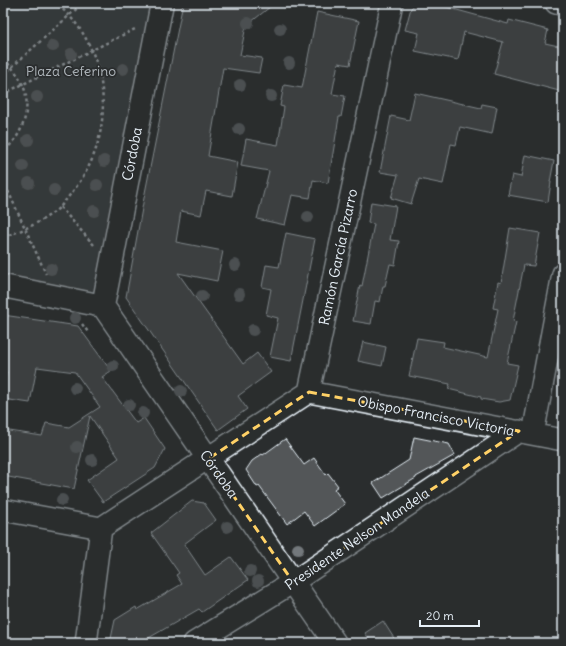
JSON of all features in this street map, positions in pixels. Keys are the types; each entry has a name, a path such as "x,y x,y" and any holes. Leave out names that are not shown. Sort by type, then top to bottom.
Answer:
{"main road":[{"name":"Córdoba","path":"162,3 103,306 335,643"},
{"path":"3,286 103,306"}],"street":[{"name":"Ramón García Pizarro","path":"309,392 392,3"},
{"path":"556,3 563,4"},
{"path":"526,432 563,274"},
{"name":"Obispo Francisco Victoria","path":"309,392 563,440"},
{"path":"3,510 100,528 309,392"},
{"name":"Presidente Nelson Mandela","path":"194,643 293,582 526,432"},
{"path":"86,643 100,528"}],"path":[{"path":"3,237 26,230 60,207 83,179 97,149 103,118 102,85 92,51 82,32 69,15 56,3"},
{"path":"3,74 83,3"},
{"path":"3,114 3,95 136,28"},
{"path":"3,59 12,66 23,84 26,99 25,117 19,134 8,148 3,151"},
{"path":"3,180 47,276"},
{"path":"60,207 98,250"}],"highlighted area":[{"path":"309,392 519,431 293,582 208,459"}],"green space":[{"name":"Plaza Ceferino","path":"3,3 154,3 95,296 3,278"}],"building":[{"path":"183,3 275,3 246,26 240,55 262,58 259,73 223,68 208,156 238,162 232,196 206,191 201,215 181,211 176,242 223,251 217,281 178,273 243,364 257,353 271,372 238,396 247,409 218,430 126,297 143,203"},
{"path":"417,3 427,3 446,7 508,24 509,20 548,30 545,43 563,47 563,92 494,74 503,42 464,32 458,60 415,51 419,33 405,30 411,8"},
{"path":"317,12 359,21 350,65 338,63 332,94 345,96 341,117 339,117 328,183 313,180 310,198 292,195 285,225 257,219 269,171 241,166 246,139 278,145 284,107 280,106 284,85 302,88"},
{"path":"415,93 481,108 482,104 497,107 492,134 460,127 456,145 451,144 443,184 419,179 411,204 391,198 398,175 380,172 391,116 409,120"},
{"path":"525,155 554,161 548,202 508,195 512,175 521,177"},
{"path":"371,202 396,206 390,240 399,241 395,265 390,264 380,302 375,301 371,324 353,321 360,285 362,286 374,224 368,223"},
{"path":"510,228 540,233 534,266 524,265 513,321 516,322 507,363 518,365 510,400 499,402 481,399 481,397 448,389 450,384 409,376 417,338 444,342 443,347 488,357 498,309 493,308 498,282 501,283"},
{"path":"286,233 315,239 291,361 270,357 278,318 266,315 271,289 262,287 266,265 279,267"},
{"path":"3,315 78,326 111,371 102,377 136,423 144,418 165,449 155,468 103,502 87,480 119,458 90,416 74,489 3,476 3,430 42,436 46,423 69,427 100,407 75,372 37,367 30,403 3,399 3,387 7,372 3,371"},
{"path":"363,342 386,347 382,366 358,361"},
{"path":"414,437 449,444 455,455 383,498 373,483 409,460"},
{"path":"285,439 304,465 314,458 326,475 328,473 338,486 334,489 345,504 315,526 304,511 287,524 259,486 257,487 246,470 252,461"},
{"path":"192,501 204,503 216,520 184,544 205,575 231,557 248,580 202,612 199,609 140,643 110,643 115,620 136,607 137,610 182,584 176,575 179,573 151,533"},
{"path":"383,621 397,643 372,643 365,633"}]}
